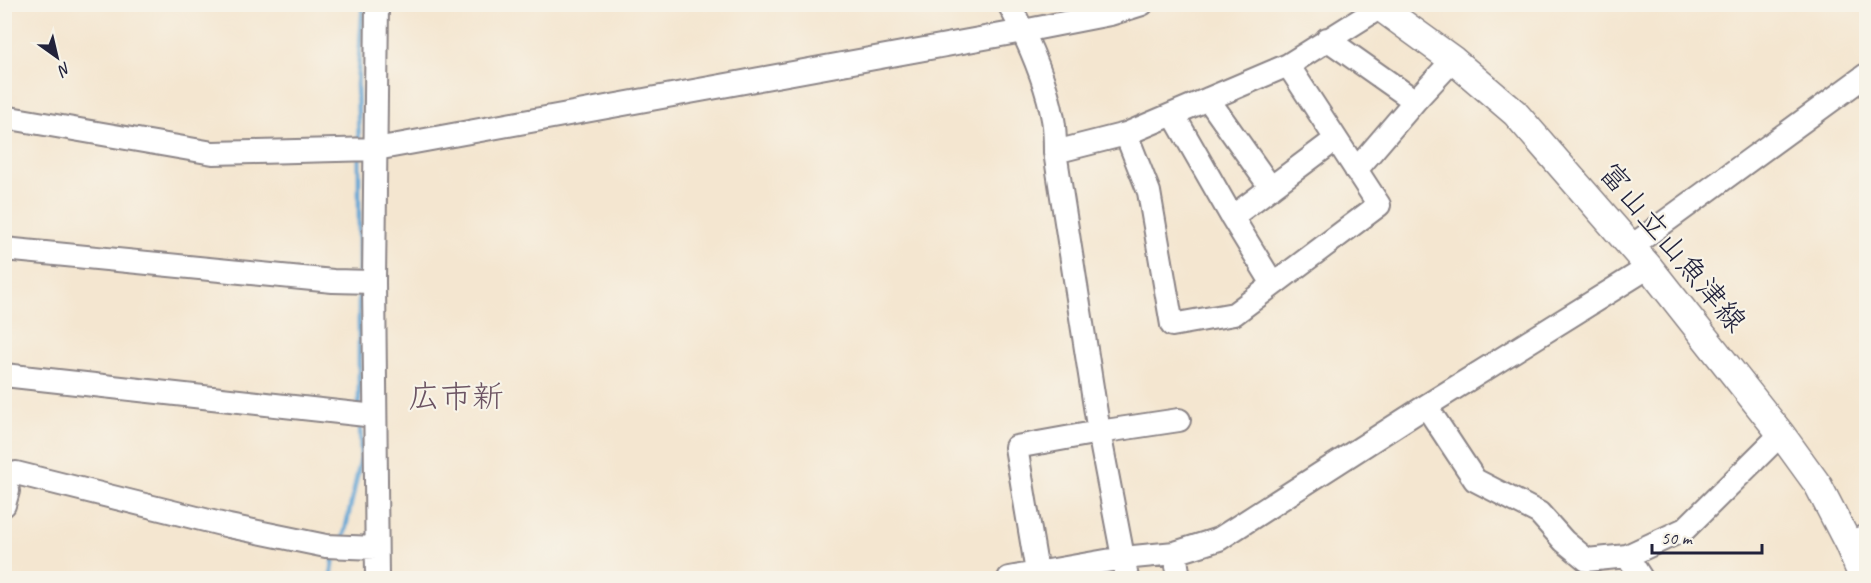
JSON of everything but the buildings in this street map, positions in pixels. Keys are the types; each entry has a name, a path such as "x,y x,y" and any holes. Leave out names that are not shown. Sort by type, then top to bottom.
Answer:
{"main road":[{"name":"富山立山魚津線","path":"1378,6 1453,60 1515,113 1650,267 1781,434 1857,540 1863,579"}],"street":[{"path":"377,4 374,282 377,579"},
{"path":"1009,4 1042,77 1052,112 1055,152 1099,432 1125,568"},
{"path":"4,117 213,153 376,149 1023,31 1110,14 1142,4"},
{"path":"1055,152 1126,134 1288,65 1378,6"},
{"path":"1327,39 1415,101"},
{"path":"1356,170 1453,60"},
{"path":"1126,134 1149,192 1172,325 1234,314 1380,205 1288,65"},
{"path":"1632,246 1866,75"},
{"path":"1208,99 1272,188"},
{"path":"1173,114 1273,284"},
{"path":"1232,217 1336,139"},
{"path":"4,249 333,281 374,282"},
{"path":"1009,579 1125,568 1220,539 1426,406 1650,267"},
{"path":"4,375 375,416"},
{"path":"1426,406 1475,480 1539,513 1564,541 1587,560 1627,556 1685,529 1781,434"},
{"path":"1037,576 1016,447 1179,420"},
{"path":"7,486 326,546 376,548"},
{"path":"1175,554 1179,579"},
{"path":"1627,556 1641,579"}],"waterway":[{"path":"359,143 357,85 363,4"},
{"path":"359,157 359,275"},
{"path":"359,289 359,406"},
{"path":"343,540 361,458 360,421"},
{"path":"331,578 334,555"}],"district":[{"name":"広市新","path":"456,396"}]}
